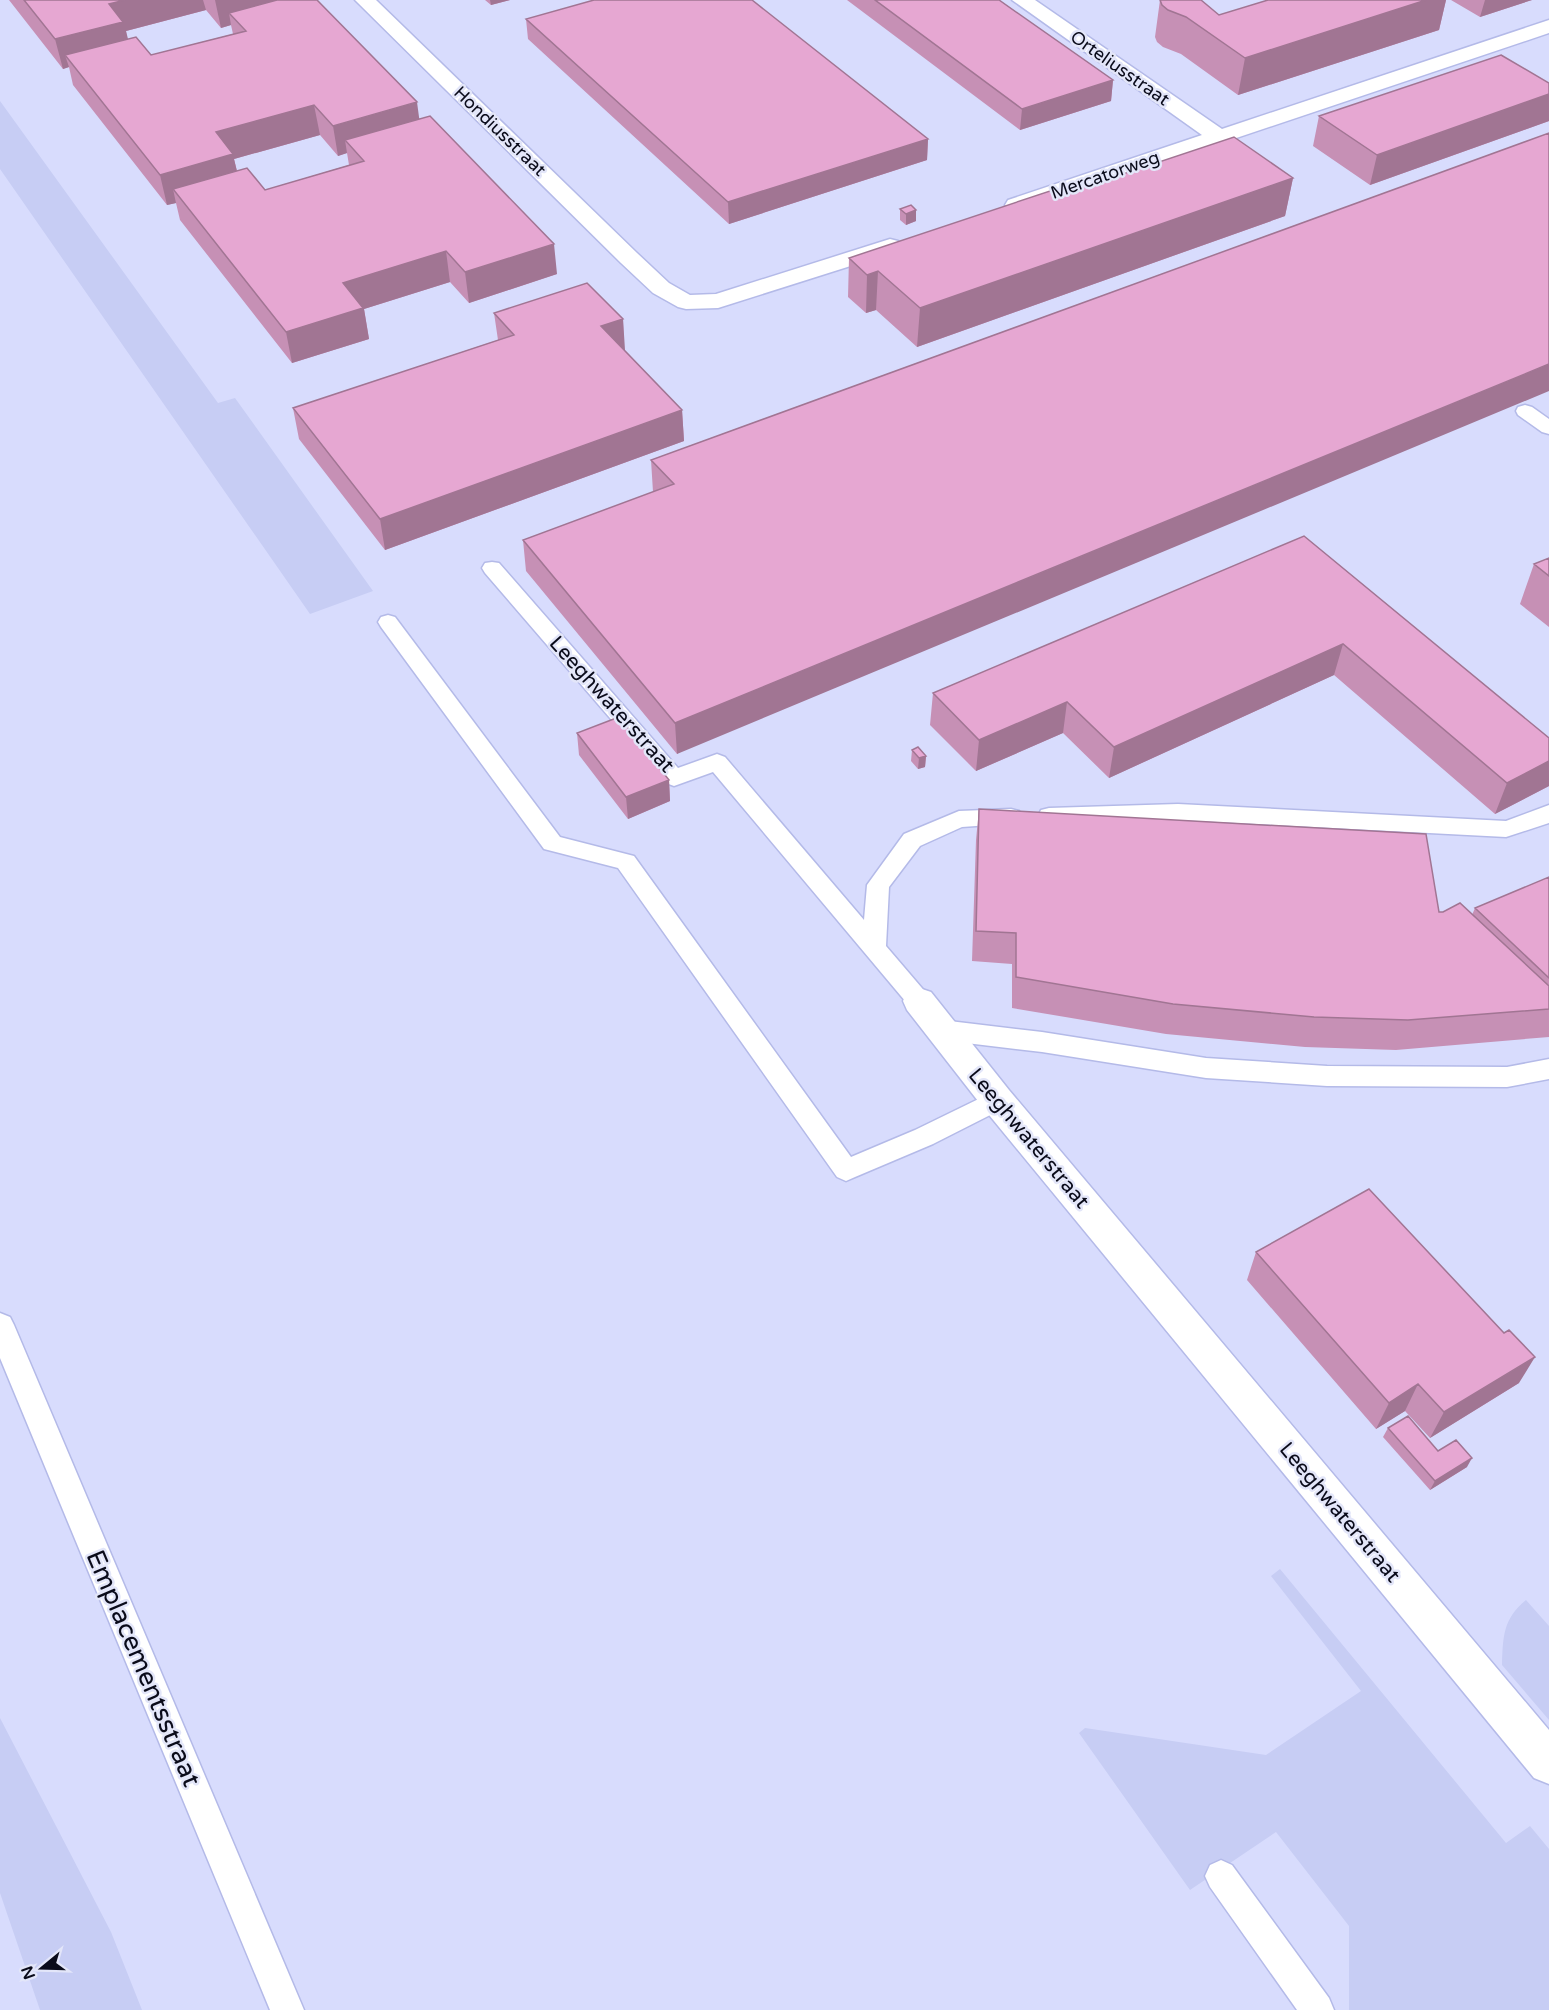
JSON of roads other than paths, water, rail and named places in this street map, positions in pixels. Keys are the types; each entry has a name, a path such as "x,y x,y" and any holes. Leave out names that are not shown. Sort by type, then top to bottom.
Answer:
{"street":[{"name":"Hondiusstraat","path":"365,0 661,288 686,302 718,301 910,239"},
{"name":"Orteliusstraat","path":"1022,0 1218,136"},
{"name":"Mercatorweg","path":"1001,210 1549,26"},
{"name":"Leeghwaterstraat","path":"919,1001 997,1100 1549,1763"}],"lane":[{"path":"1525,411 1549,428"},
{"name":"Leeghwaterstraat","path":"492,568 674,778 717,762 919,1001"},
{"path":"388,622 552,843 626,862 846,1170 924,1137 997,1100"},
{"path":"874,948 878,885 912,840 959,819 1178,812 1506,829 1533,821 1549,813"},
{"path":"941,1030 1042,1042 1206,1068 1305,1075 1507,1077 1549,1069"},
{"name":"Emplacementsstraat","path":"0,1326 287,2010"},
{"path":"1221,1876 1317,2010"}]}
